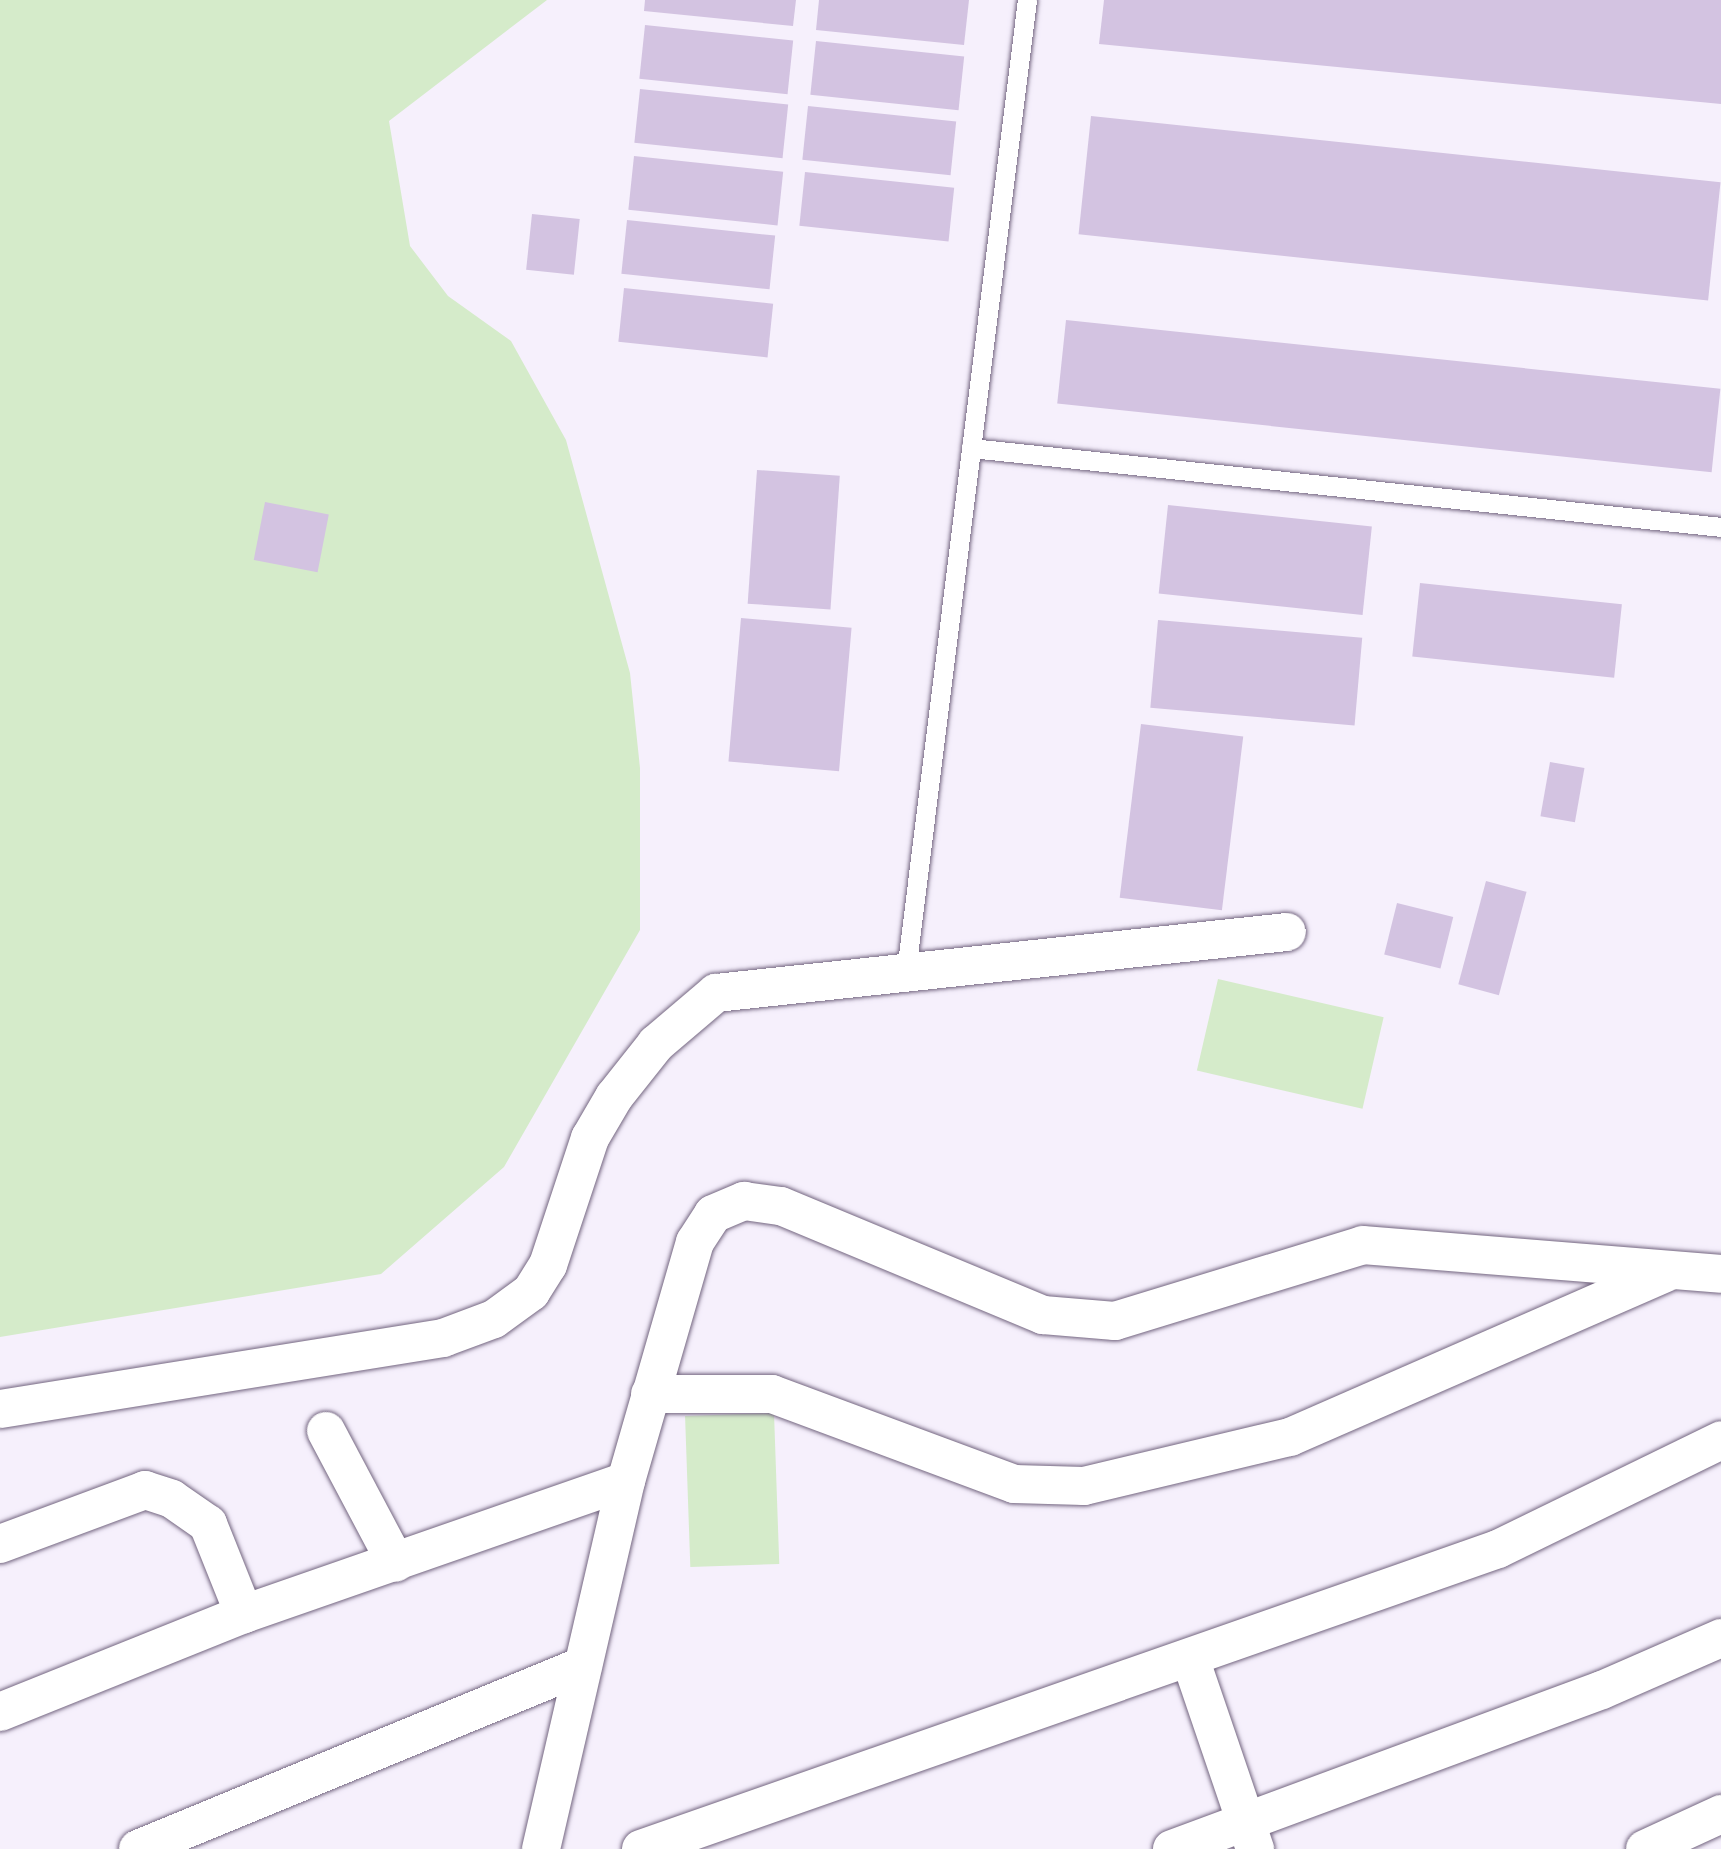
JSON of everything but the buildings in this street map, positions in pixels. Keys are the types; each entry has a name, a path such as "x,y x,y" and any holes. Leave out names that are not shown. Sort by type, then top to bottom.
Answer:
{"street":[{"path":"0,1409 443,1338 494,1319 531,1292 548,1265 590,1138 614,1097 656,1044 716,993 1287,932"},
{"path":"541,1849 626,1481 695,1242 713,1214 744,1201 781,1206 1043,1315 1115,1321 1363,1245 1721,1274"},
{"path":"650,1394 772,1394 1014,1484 1084,1486 1290,1437 1671,1271"},
{"path":"326,1431 396,1563"},
{"path":"641,1849 1498,1549 1721,1440"},
{"path":"0,1712 244,1614 626,1481"},
{"path":"0,1544 145,1490 172,1499 208,1524 244,1614"},
{"path":"1172,1849 1250,1835 1602,1690 1721,1637"},
{"path":"1191,1658 1250,1835"},
{"path":"138,1849 583,1666"},
{"path":"1645,1849 1721,1814"}],"lane":[{"path":"906,971 1027,0"},
{"path":"971,448 1721,527"}],"green space":[{"path":"0,0 547,0 389,121 410,246 448,296 511,341 566,440 630,673 640,768 640,930 504,1167 381,1274 0,1337"},
{"path":"1218,979 1384,1017 1362,1109 1197,1071"},
{"path":"774,1413 779,1564 690,1567 685,1416"}]}
